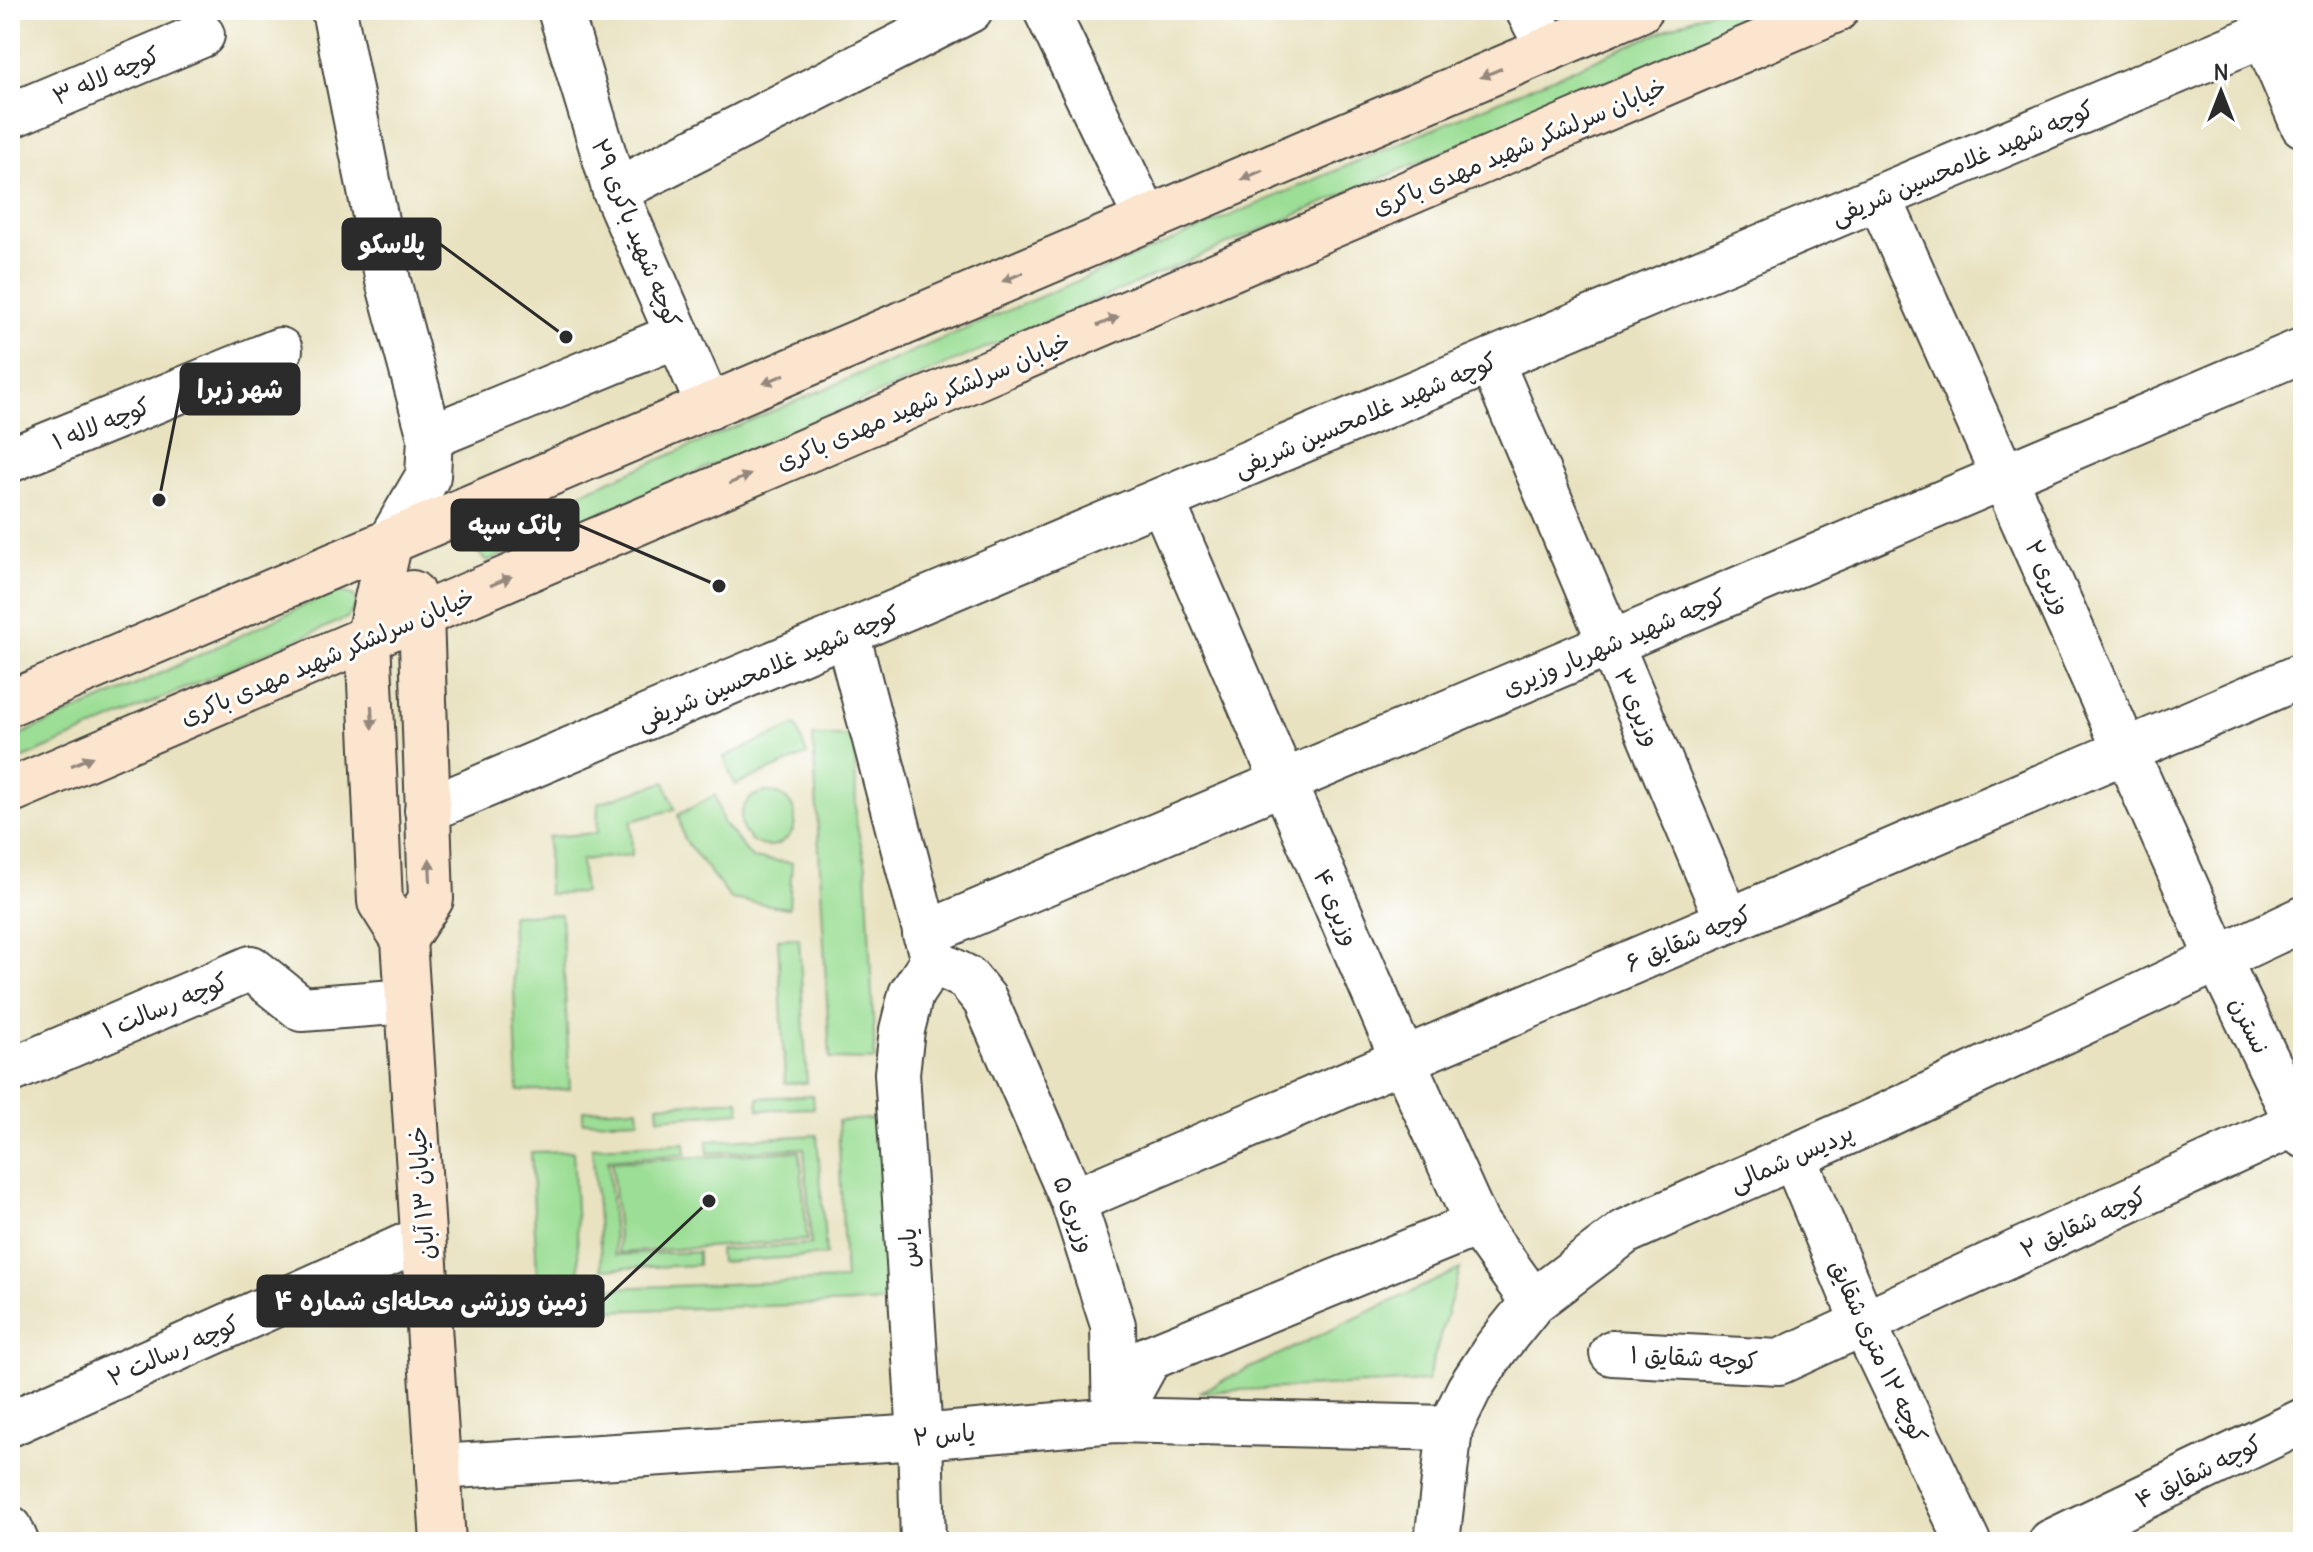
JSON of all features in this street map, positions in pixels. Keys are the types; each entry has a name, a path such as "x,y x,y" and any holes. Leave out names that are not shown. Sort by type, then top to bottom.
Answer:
{"main road":[{"path":"10,703 1640,10"},
{"name":"خیابان سرلشکر شهید مهدی باکری","path":"10,791 1836,10"},
{"path":"390,541 421,616 431,899 404,940"},
{"name":"خیابان ۱۳ آبان","path":"390,541 368,639 380,902 404,940 443,1542"}],"street":[{"path":"334,10 388,281 430,437 428,476 390,541"},
{"name":"کوچه شهید باکری ۲۹","path":"560,10 615,191 709,407"},
{"path":"615,191 970,10"},
{"path":"1046,10 1147,220"},
{"path":"1528,10 1549,49"},
{"path":"2284,26 2303,125"},
{"name":"کوچه شهید غلامحسین شریفی","path":"427,810 2284,26"},
{"name":"کوچه لاله ۳","path":"10,116 202,35"},
{"name":"وزیری ۲","path":"1879,197 2218,958"},
{"path":"430,437 678,335"},
{"name":"کوچه لاله ۱","path":"10,460 280,350"},
{"name":"کوچه شهید شهریار وزیری","path":"929,948 1283,782 2303,350"},
{"name":"وزیری ۳","path":"1491,361 1728,921"},
{"name":"وزیری ۴","path":"1162,500 1403,1060 1477,1224 1533,1302"},
{"path":"847,633 929,948"},
{"name":"کوچه شقایق ۶","path":"1073,1201 2303,675"},
{"name":"پردیس شمالی","path":"1437,1542 1450,1428 1469,1389 1496,1348 1533,1302 1625,1232 1794,1157 2303,919"},
{"name":"وزیری ۵","path":"929,948 967,978 985,1000 1073,1201 1113,1325 1115,1420"},
{"name":"یاس","path":"923,1542 920,1437 897,1073 902,1030 911,994 929,948"},
{"name":"نسترن","path":"2218,958 2301,1126"},
{"name":"کوچه رسالت ۱","path":"10,1071 251,968 302,1009 408,1001"},
{"name":"کوچه شقایق ۲","path":"1864,1324 2301,1126"},
{"name":"کوچه ۱۲ متری شقایق","path":"1794,1157 1864,1324 1968,1542"},
{"path":"1115,1420 1149,1358 1477,1224"},
{"name":"کوچه رسالت ۲","path":"10,1424 423,1238"},
{"name":"کوچه شقایق ۱","path":"1612,1353 1779,1362 1864,1324"},
{"name":"یاس ۲","path":"438,1467 920,1437 1115,1420 1450,1428"},
{"name":"کوچه شقایق ۴","path":"2051,1542 2303,1421"},
{"path":"10,1528 16,1542"}],"green space":[{"path":"1712,10 1774,10 488,561 477,552 485,534"},
{"path":"335,591 353,595 357,604 347,618 10,764 10,739 134,686"},
{"path":"796,725 807,755 735,785 724,757"},
{"path":"813,736 855,736 856,822 866,866 875,1060 830,1059"},
{"path":"665,782 675,809 631,821 632,855 581,860 584,893 548,894 548,837 597,833 598,803"},
{"path":"768,792 787,800 795,819 787,838 768,846 749,838 741,819 749,800"},
{"path":"715,795 723,823 752,858 792,863 789,908 731,899 684,839 678,815"},
{"path":"561,914 570,1089 518,1091 511,915"},
{"path":"799,938 807,1083 785,1083 778,939"},
{"path":"813,1095 814,1108 759,1110 758,1098"},
{"path":"739,1100 740,1112 659,1118 658,1105"},
{"path":"638,1108 639,1120 583,1122 583,1110"},
{"path":"885,1118 894,1302 539,1313 531,1152 573,1151 580,1289 845,1280 838,1121"},
{"path":"817,1135 826,1255 720,1262 719,1250 811,1244 804,1148 708,1153 707,1141"},
{"path":"685,1143 686,1154 608,1160 615,1255 698,1252 698,1265 602,1269 592,1147"},
{"path":"800,1151 807,1240 619,1253 612,1162"},
{"path":"1460,1269 1427,1381 1199,1392"}],"place":[{"name":"پلاسکو","path":"566,337"},
{"name":"شهر زبرا","path":"159,500"},
{"name":"بانک سپه","path":"719,586"},
{"name":"زمین ورزشی محله‌ای شماره ۴","path":"709,1201"}]}
